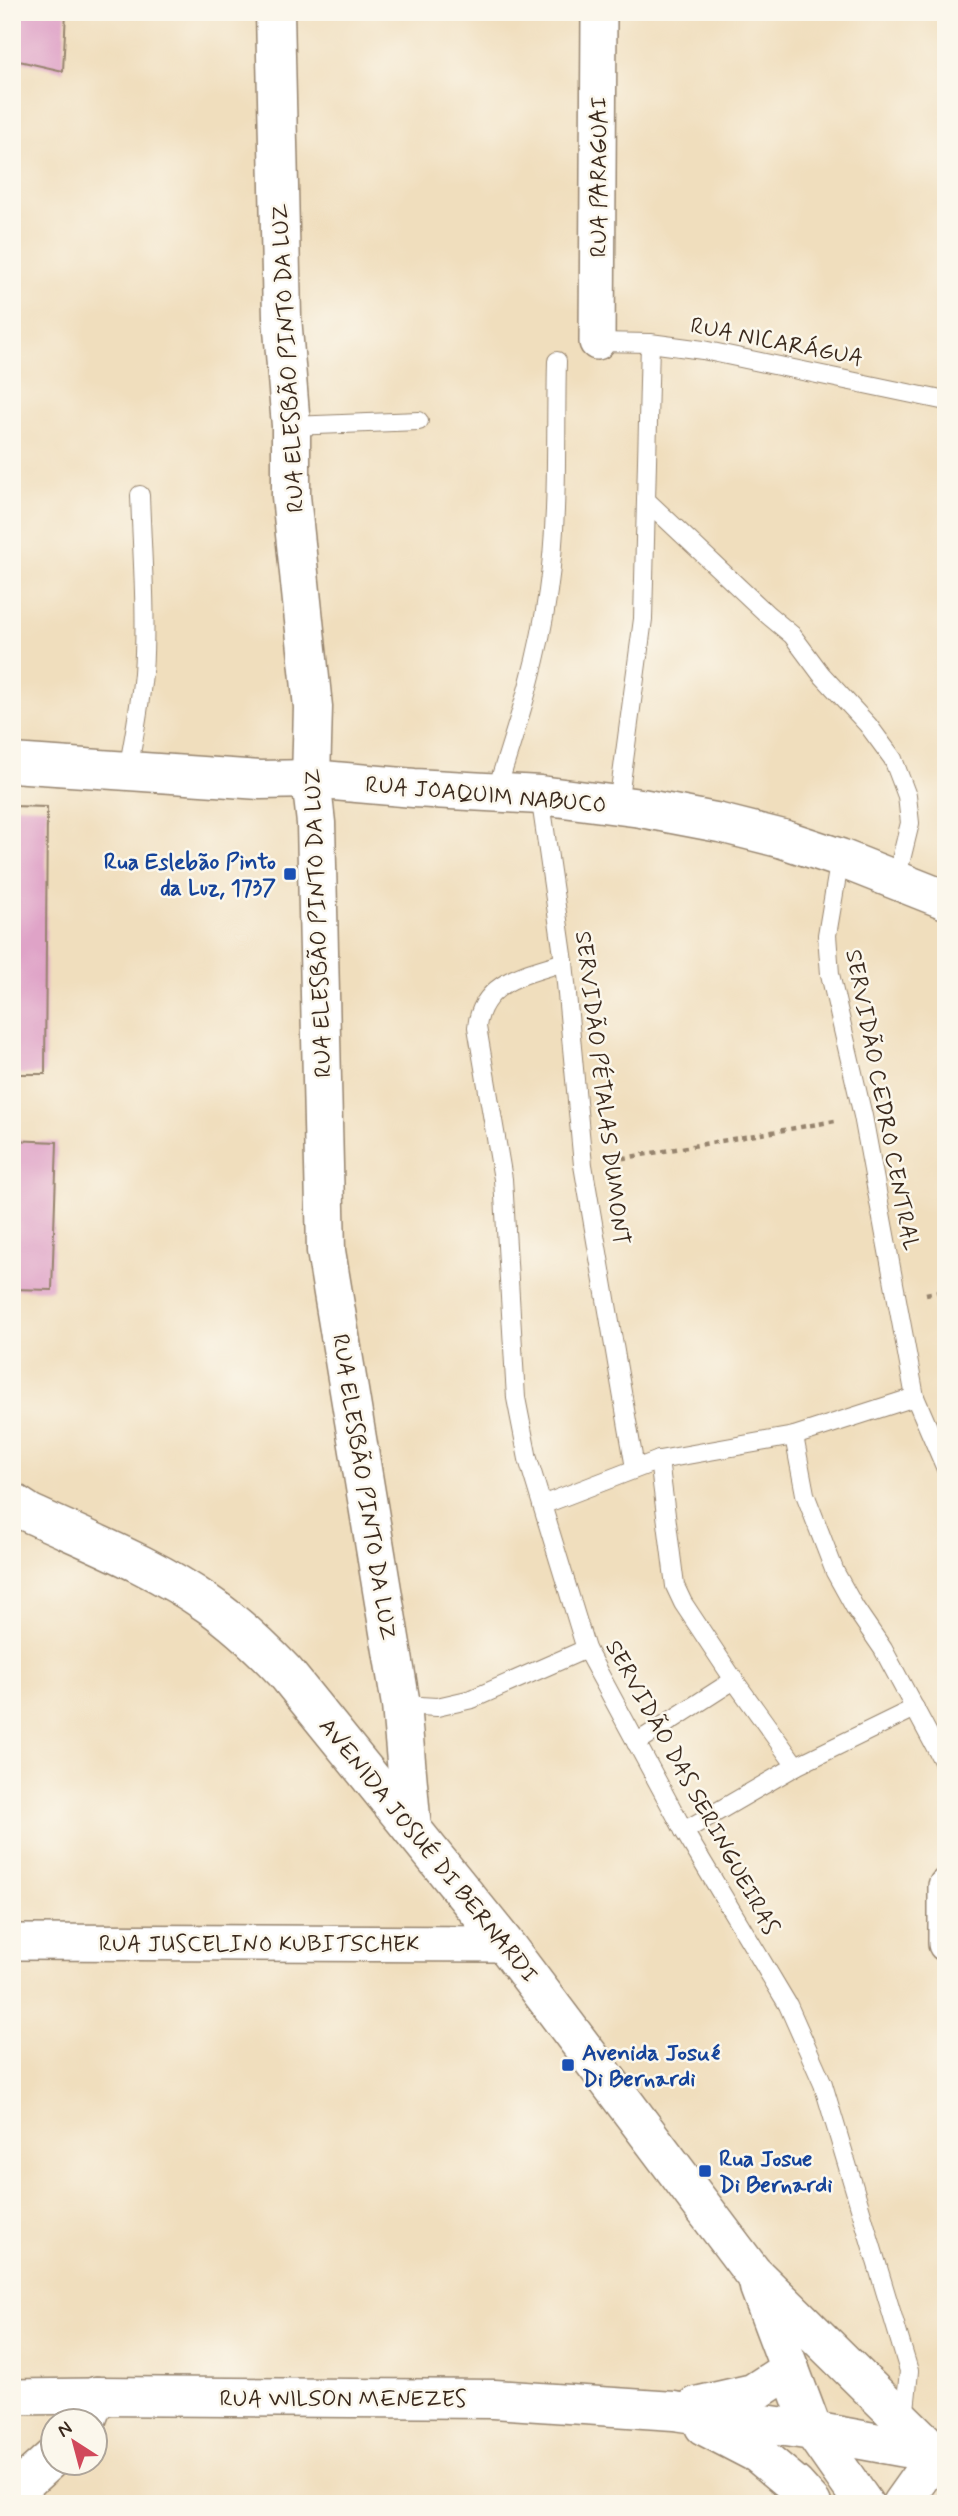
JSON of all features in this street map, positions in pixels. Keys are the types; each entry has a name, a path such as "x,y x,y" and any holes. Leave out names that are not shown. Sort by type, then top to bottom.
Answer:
{"main road":[{"name":"RUA ELESBÃO PINTO DA LUZ","path":"275,12 282,317 291,426 291,496 313,707 312,779 316,823 326,1251 401,1705 412,1829"},
{"name":"RUA JOAQUIM NABUCO","path":"12,763 260,780 312,779 540,795 618,805 720,823 783,839 946,900"},
{"name":"AVENIDA JOSUÉ DI BERNARDI","path":"18,1510 164,1577 208,1604 251,1637 293,1681 505,1944 752,2272 904,2420 944,2453"},
{"name":"AVENIDA JOSUÉ DI BERNARDI","path":"752,2272 813,2431 864,2504"},
{"name":"RUA WILSON MENEZES","path":"674,2410 753,2393 790,2369"},
{"name":"RUA WILSON MENEZES","path":"108,2409 494,2399 674,2410 944,2453"},
{"path":"674,2410 758,2454 795,2485 812,2504"},
{"path":"901,2504 923,2473 944,2453"},
{"path":"12,2494 38,2471"}],"street":[{"name":"RUA PARAGUAI","path":"597,342 599,12"},
{"path":"946,1886 946,1944"},
{"name":"RUA JUSCELINO KUBITSCHEK","path":"12,1942 505,1944"},
{"name":"RUA WILSON MENEZES","path":"12,2397 84,2408"}],"lane":[{"name":"RUA NICARÁGUA","path":"597,342 650,343 703,350 946,401"},
{"path":"618,805 643,619 650,343"},
{"path":"496,792 538,647 549,589 557,361"},
{"path":"291,426 419,421"},
{"path":"128,770 139,714 143,672 145,621 140,495"},
{"path":"646,500 792,635 821,674 868,725 893,759 907,796 910,824 896,880"},
{"name":"SERVIDÃO PÉTALAS DUMONT","path":"540,795 564,962 583,1165 635,1468"},
{"name":"SERVIDÃO CEDRO CENTRAL","path":"839,858 827,935 830,974 863,1116 915,1397 946,1469"},
{"name":"SERVIDÃO DAS SERINGUEIRAS","path":"564,962 518,977 496,988 482,1008 477,1027 503,1179 516,1398 528,1459 586,1649 684,1831 788,2005 823,2084 909,2371 904,2420"},
{"path":"542,1505 659,1460 794,1436 915,1397"},
{"path":"794,1436 805,1493 818,1534 835,1572 883,1649 946,1767"},
{"path":"659,1460 675,1586 683,1604 796,1766"},
{"path":"401,1705 437,1707 472,1699 586,1649"},
{"path":"636,1743 734,1680"},
{"path":"684,1831 796,1766 915,1708"}],"path":[{"path":"583,1165 863,1116"}],"building":[{"path":"18,12 66,12 63,71 19,61"},
{"path":"12,806 47,807 45,1074 12,1074"},
{"path":"12,1140 57,1142 52,1290 12,1289"}],"place":[{"name":"Rua Eslebão Pinto da Luz, 1737","path":"290,874"},
{"name":"Avenida Josué Di Bernardi","path":"568,2065"},
{"name":"Rua Josue Di Bernardi","path":"705,2171"}]}
